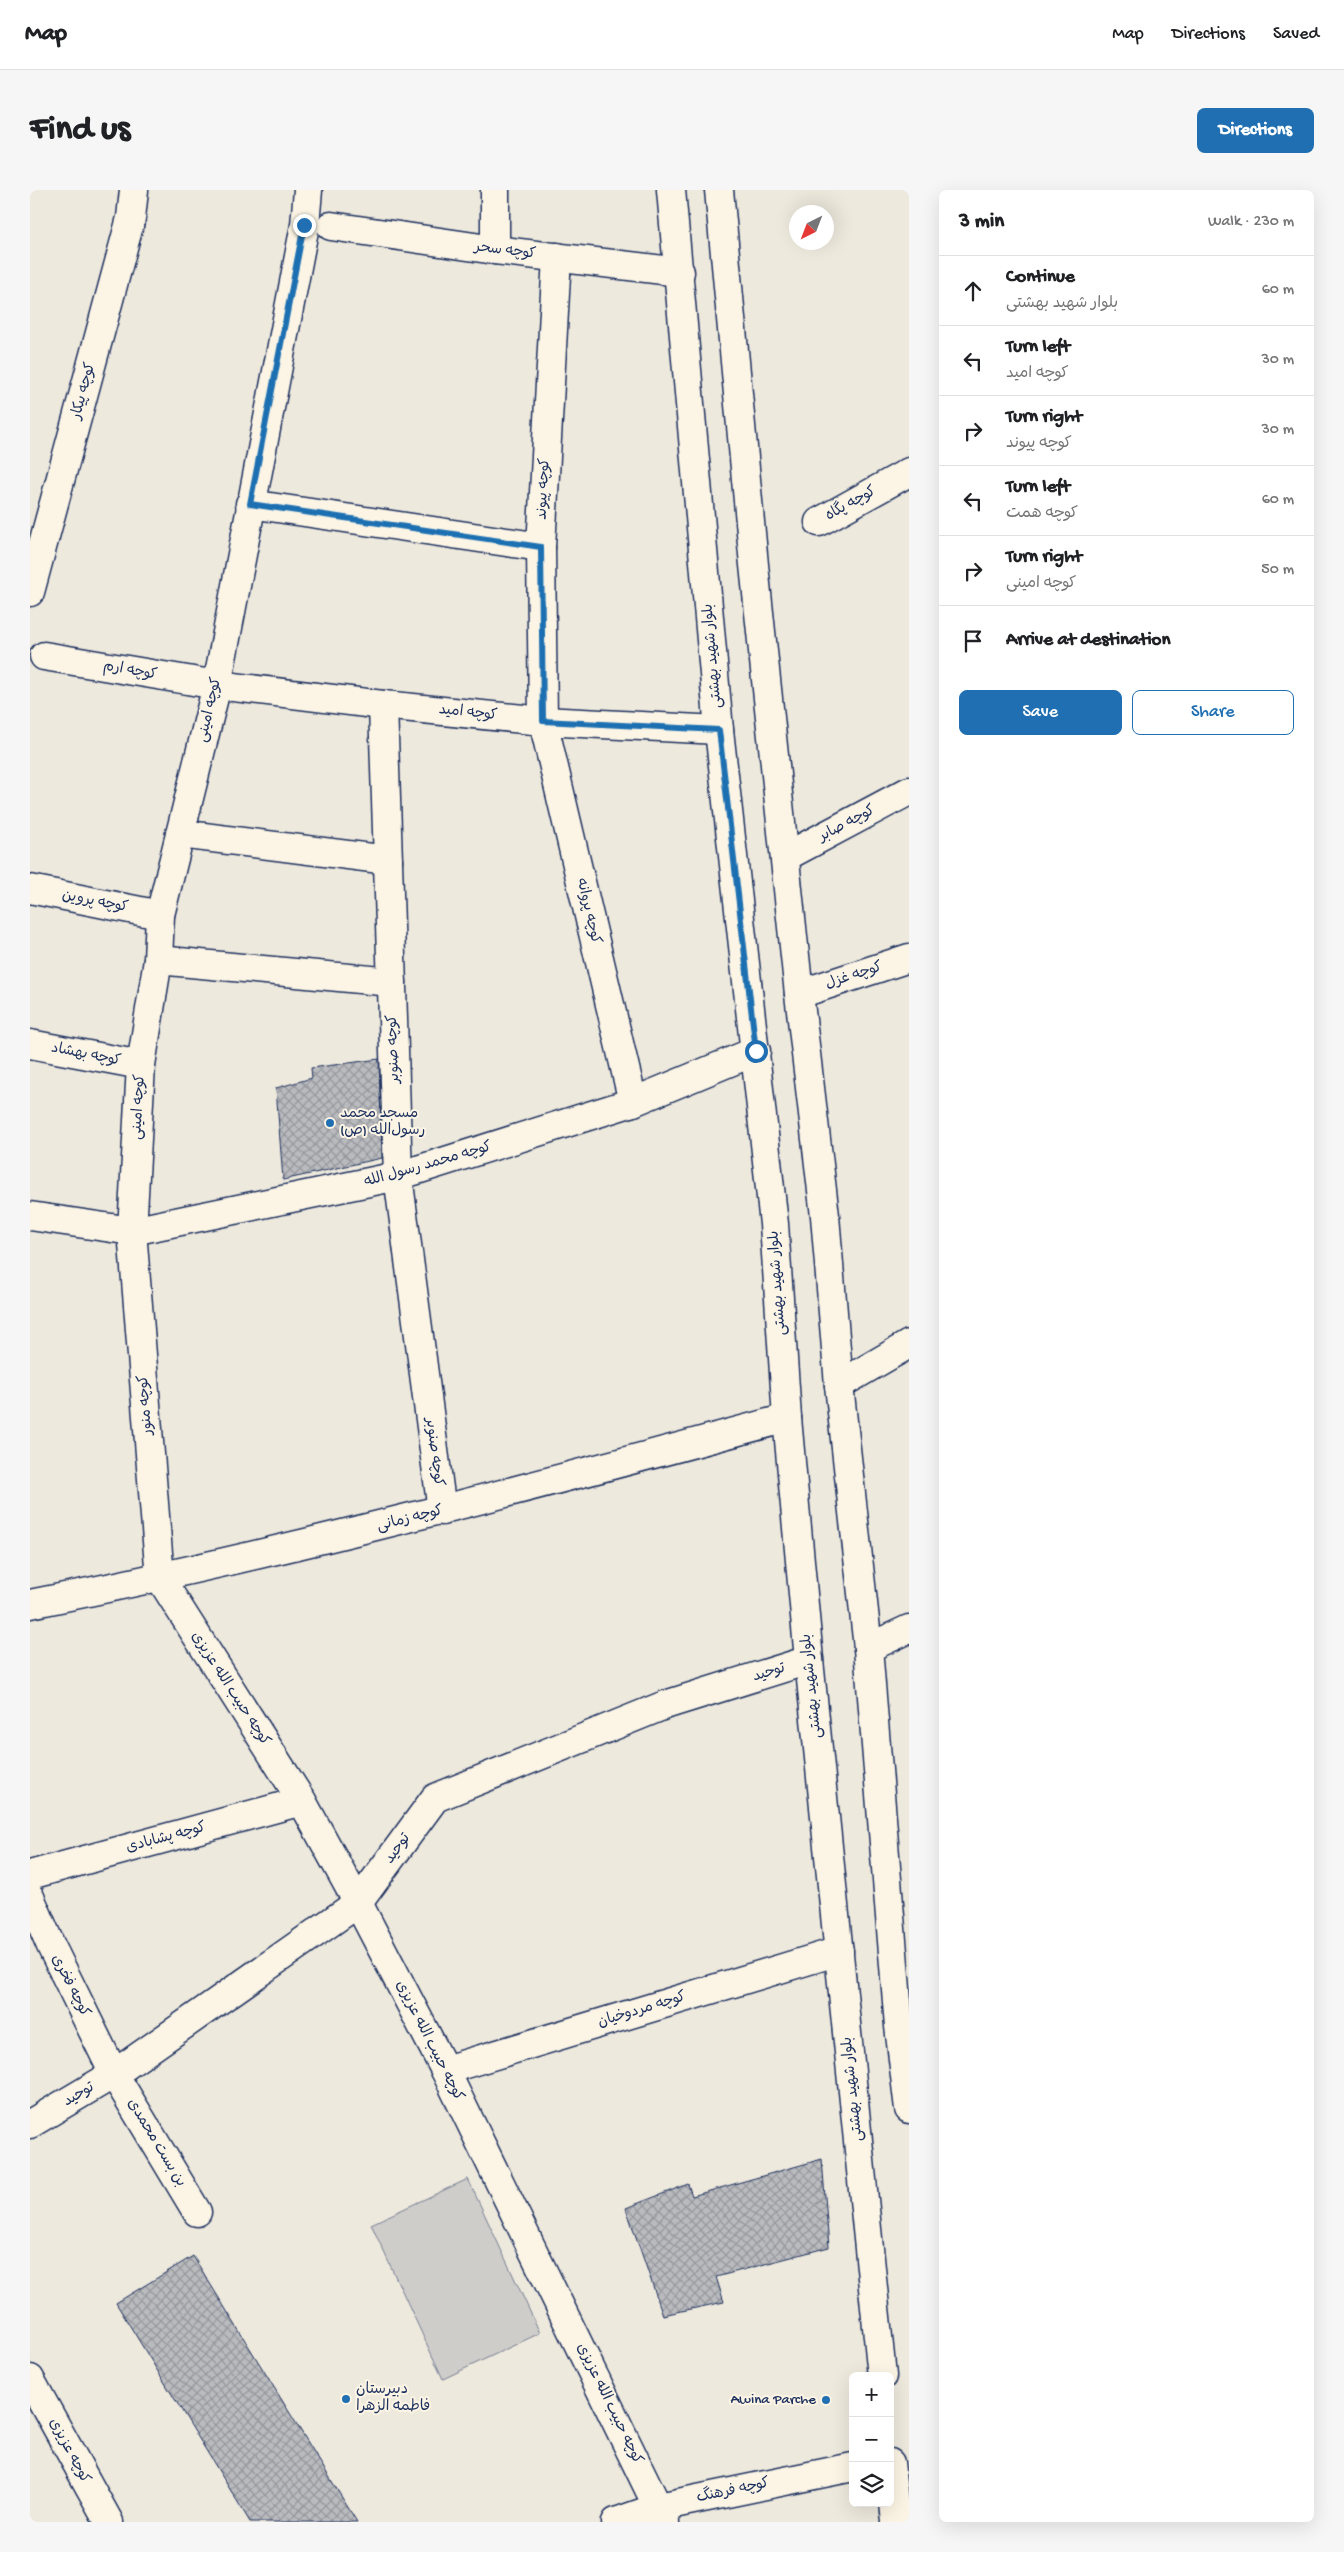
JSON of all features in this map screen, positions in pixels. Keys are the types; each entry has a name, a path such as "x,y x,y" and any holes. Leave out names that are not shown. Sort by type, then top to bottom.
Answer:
{"street":[{"name":"کوچه پیکار","path":"30,592 131,218 134,190"},
{"name":"کوچه امینی","path":"132,1231 141,1065 158,960 160,915 217,686 304,225 308,190"},
{"path":"495,250 496,190"},
{"name":"بلوار شهید بهشتی","path":"671,190 680,272 719,730 774,1224 787,1418 809,1660 882,2372"},
{"path":"719,190 754,565 799,994 825,1216 839,1385 868,1648 904,2025 909,2109"},
{"name":"کوچه سحر","path":"331,226 495,250 680,272"},
{"name":"کوچه پیوند","path":"543,721 541,547 557,257"},
{"name":"کوچه پگاه","path":"819,522 909,472"},
{"path":"250,504 541,547"},
{"name":"کوچه ارم","path":"44,656 217,686"},
{"name":"کوچه امید","path":"217,686 543,721 719,730"},
{"name":"کوچه صنوبر","path":"383,705 398,1176 442,1511"},
{"name":"کوچه پروانه","path":"543,721 632,1102"},
{"name":"کوچه صابر","path":"785,857 909,792"},
{"path":"180,834 388,860"},
{"name":"کوچه پروین","path":"30,889 160,915"},
{"name":"کوچه غزل","path":"799,994 909,958"},
{"path":"158,960 392,982"},
{"name":"کوچه بهشاد","path":"30,1044 141,1065"},
{"name":"کوچه محمد رسول الله","path":"30,1216 132,1231 398,1176 632,1102 756,1051"},
{"name":"کوچه منور","path":"132,1231 160,1578"},
{"path":"839,1385 909,1344"},
{"name":"کوچه زمانی","path":"30,1604 160,1578 442,1511 787,1418"},
{"name":"کوچه حبیب الله عزیزی","path":"160,1578 302,1801 358,1903 445,2070 662,2514"},
{"path":"868,1648 909,1629"},
{"name":"توحید","path":"30,2124 114,2074 358,1903 435,1798 665,1705 809,1660"},
{"name":"کوچه پشابادی","path":"30,1876 302,1801"},
{"name":"کوچه فخری","path":"30,1897 50,1946 114,2074"},
{"name":"کوچه مردوخیان","path":"445,2070 839,1951"},
{"name":"بن بست محمدی","path":"114,2074 198,2212"},
{"name":"کوچه عزیزی","path":"30,2379 109,2522"},
{"name":"کوچه فرهنگ","path":"616,2522 662,2514 849,2467"},
{"path":"894,2502 896,2522"}],"shaded area":[{"path":"468,2179 540,2333 443,2379 371,2224"}],"building":[{"name":"مسجد محمد رسول‌الله (ص)","path":"379,1059 382,1158 283,1180 276,1088 312,1078 311,1068"},
{"path":"822,2159 829,2247 716,2277 724,2302 663,2315 626,2208 688,2184 692,2196"},
{"path":"193,2256 357,2522 250,2522 116,2303"}],"place":[{"name":"مسجد محمد رسول‌الله (ص)","path":"330,1123"},
{"name":"دبیرستان فاطمه الزهرا","path":"346,2399"},
{"name":"Awina Parche","path":"826,2400"}],"route":[{"path":"304,225 250,504 541,547 543,721 719,730 756,1051"}]}
